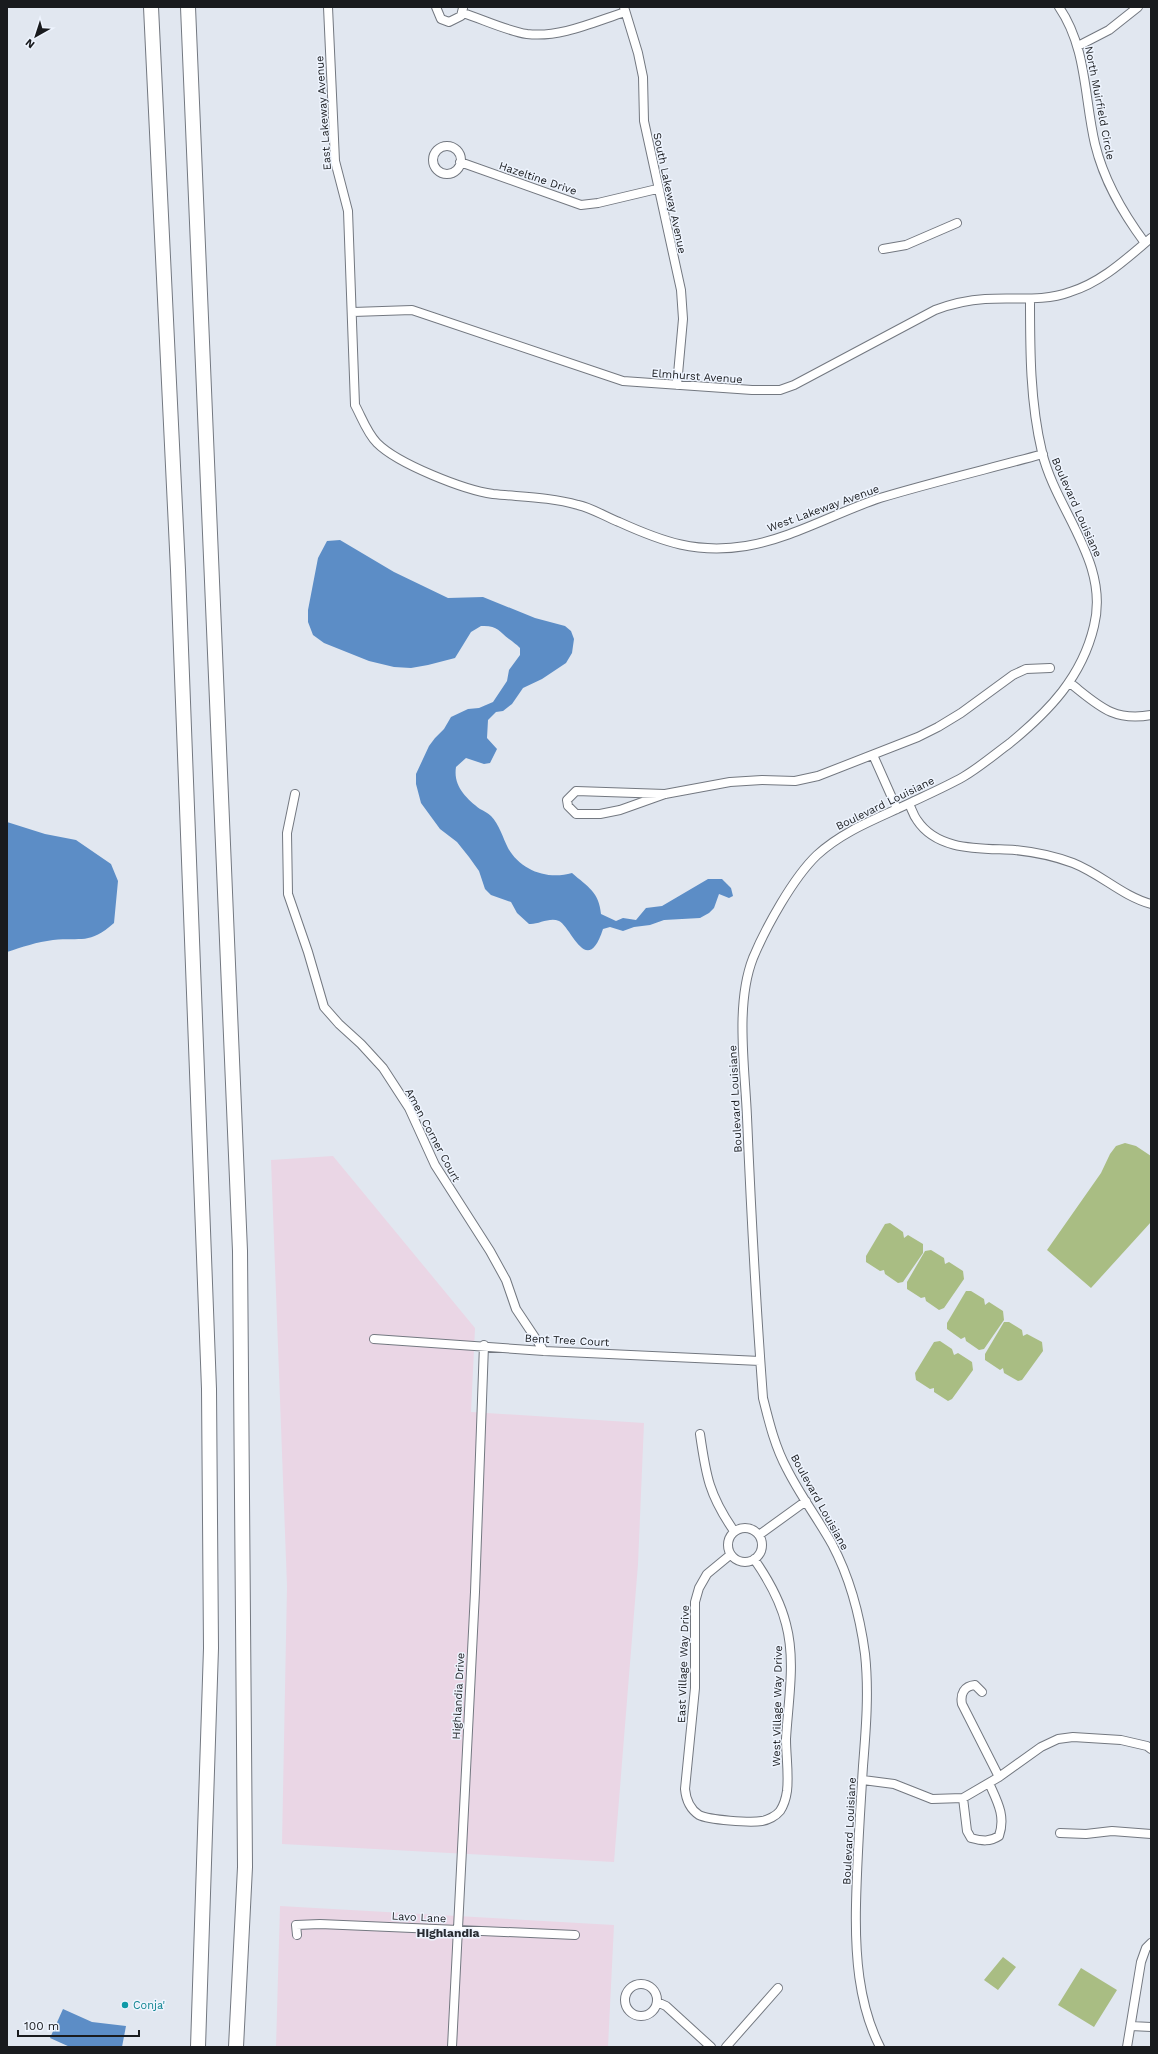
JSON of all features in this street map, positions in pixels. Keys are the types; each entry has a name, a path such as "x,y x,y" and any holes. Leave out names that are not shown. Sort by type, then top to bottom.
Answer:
{"highway":[{"path":"151,7 178,570 209,1389 211,1648 198,2047"},
{"path":"188,7 240,1251 245,1867 236,2047"}],"street":[{"name":"East Lakeway Avenue","path":"328,7 335,161 348,211 353,312 355,405 368,433"},
{"path":"436,7 438,16 445,21 454,21 463,10 525,33 541,35 554,34 624,10"},
{"name":"North Muirfield Circle","path":"1058,7 1078,46 1095,143 1105,178 1123,213 1148,241"},
{"path":"1078,46 1109,30 1138,7"},
{"name":"South Lakeway Avenue","path":"624,10 638,53 643,78 644,121 657,189 681,290 683,319 677,385"},
{"name":"Hazeltine Drive","path":"460,162 581,205 598,203 657,189"},
{"path":"883,248 906,245 957,223"},
{"name":"Elmhurst Avenue","path":"353,312 412,310 623,381 752,390 780,390 794,386 935,310 954,303 986,299 1030,299 1064,294 1084,287 1108,274 1148,241"},
{"name":"Boulevard Louisiane","path":"880,2047 875,2037 862,1992 855,1945 857,1871 867,1710 865,1655 857,1611 847,1578 835,1551 786,1468 772,1433 763,1398 744,1033 744,996 752,960 767,929 799,876 816,856 839,838 876,818 909,804 965,776 999,751 1033,724 1070,683 1087,651 1096,622 1097,594 1092,567 1078,532 1057,492 1042,454 1031,373 1030,299"},
{"name":"West Lakeway Avenue","path":"368,433 378,444 398,458 455,485 491,493 544,497 581,505 655,538 686,547 716,548 746,546 782,537 879,499 1042,454"},
{"path":"665,794 576,791 567,800 568,806 576,814 600,814 637,805 665,794 730,782 762,780 795,781 818,776 918,737 938,727 961,713 1013,675 1026,669 1050,668"},
{"path":"1070,683 1095,702 1116,715 1135,718 1151,715"},
{"path":"873,755 898,809"},
{"name":"Amen Corner Court","path":"295,794 287,833 288,894 308,952 324,1007 383,1068 409,1108 435,1165 490,1251 506,1280 516,1309 544,1351"},
{"path":"909,804 916,820 925,830 942,840 964,848 1048,854 1076,864 1101,878 1123,893 1151,904"},
{"name":"Bent Tree Court","path":"374,1340 484,1345 544,1351 760,1360"},
{"name":"Highlandia Drive","path":"452,2047 474,1599 484,1345"},
{"path":"700,1434 707,1479 714,1499 734,1531"},
{"path":"759,1534 806,1501"},
{"path":"739,1528 748,1528 759,1534 762,1546 760,1553 754,1559 742,1562 730,1555 728,1542 734,1531 739,1528"},
{"name":"East Village Way Drive","path":"730,1555 707,1574 699,1588 695,1602 695,1688 685,1789 686,1800 692,1810 699,1815 710,1819 762,1821 780,1812"},
{"name":"West Village Way Drive","path":"754,1559 779,1601 787,1625 790,1652 786,1740 787,1789 784,1803 780,1812"},
{"path":"982,1692 975,1685 969,1686 964,1690 961,1696 962,1704 999,1777"},
{"path":"862,1780 894,1784 932,1798 963,1798 999,1777 1041,1746 1058,1739 1073,1737 1122,1740 1147,1746 1151,1749"},
{"path":"963,1798 967,1831 971,1838 981,1841 992,1840 999,1836 1002,1826 1000,1809 989,1783"},
{"path":"1060,1833 1086,1834 1112,1831 1151,1834"},
{"name":"Lavo Lane","path":"297,1935 296,1925 320,1924 575,1935"},
{"path":"1127,2047 1140,1962 1146,1948 1151,1943"},
{"path":"726,2047 778,1988"},
{"path":"657,2002 666,2006 712,2047"},
{"path":"1131,2026 1151,2028"}],"shaded area":[{"path":"333,1156 475,1328 471,1412 644,1423 638,1564 614,1862 282,1844 287,1586 271,1160"},
{"path":"280,1906 614,1925 608,2047 276,2047"}],"green space":[{"path":"1125,1143 1136,1146 1151,1156 1151,1222 1091,1288 1047,1250 1101,1173 1110,1154 1116,1146"},
{"path":"890,1223 903,1232 904,1238 908,1235 923,1244 923,1253 903,1282 898,1283 885,1274 884,1270 880,1271 866,1262 866,1256 885,1224"},
{"path":"931,1250 944,1258 945,1264 949,1262 963,1271 964,1279 944,1308 939,1310 926,1301 925,1297 921,1298 907,1289 907,1282 925,1251"},
{"path":"966,1291 971,1291 984,1299 985,1305 989,1302 1003,1311 1004,1320 984,1349 979,1350 966,1341 965,1337 961,1339 947,1329 947,1323"},
{"path":"1004,1322 1009,1322 1022,1330 1023,1336 1027,1334 1042,1342 1043,1351 1022,1380 1018,1381 1004,1373 1003,1368 1000,1370 985,1360 985,1354"},
{"path":"940,1341 952,1349 954,1355 958,1353 972,1362 973,1370 952,1399 948,1401 934,1392 934,1388 930,1389 916,1380 915,1373 934,1342"},
{"path":"1003,1957 1016,1967 998,1990 984,1980"},
{"path":"1081,1968 1117,1990 1094,2027 1058,2005"}],"water":[{"path":"340,540 394,572 448,598 483,597 535,618 565,626 571,631 574,639 572,653 566,663 542,679 523,688 512,704 503,711 496,712 488,720 487,738 497,749 490,763 484,764 466,758 456,767 457,780 465,796 494,819 508,848 520,863 536,872 545,874 563,875 572,873 592,890 598,900 601,914 616,921 623,918 636,920 646,908 662,906 708,879 722,879 731,888 733,896 729,898 719,894 714,908 700,918 664,920 650,925 634,927 623,931 610,927 603,929 597,943 591,949 585,950 574,940 564,925 559,921 547,920 529,924 517,913 511,902 491,895 485,889 479,871 469,857 457,842 440,829 421,803 416,784 416,774 429,746 444,729 451,717 468,709 479,708 493,702 507,681 509,670 520,655 520,648 497,629 491,626 481,626 471,632 455,658 411,668 394,667 369,661 324,643 313,635 308,622 308,610 318,558 327,541"},
{"path":"7,822 45,834 76,840 111,864 118,881 114,923 98,935 85,939 47,941 7,952"},
{"path":"63,2009 92,2022 126,2026 122,2047 70,2047 50,2038"}],"place":[{"name":"Conja'","path":"125,2005"}],"district":[{"name":"Highlandia","path":"448,1933"}]}
